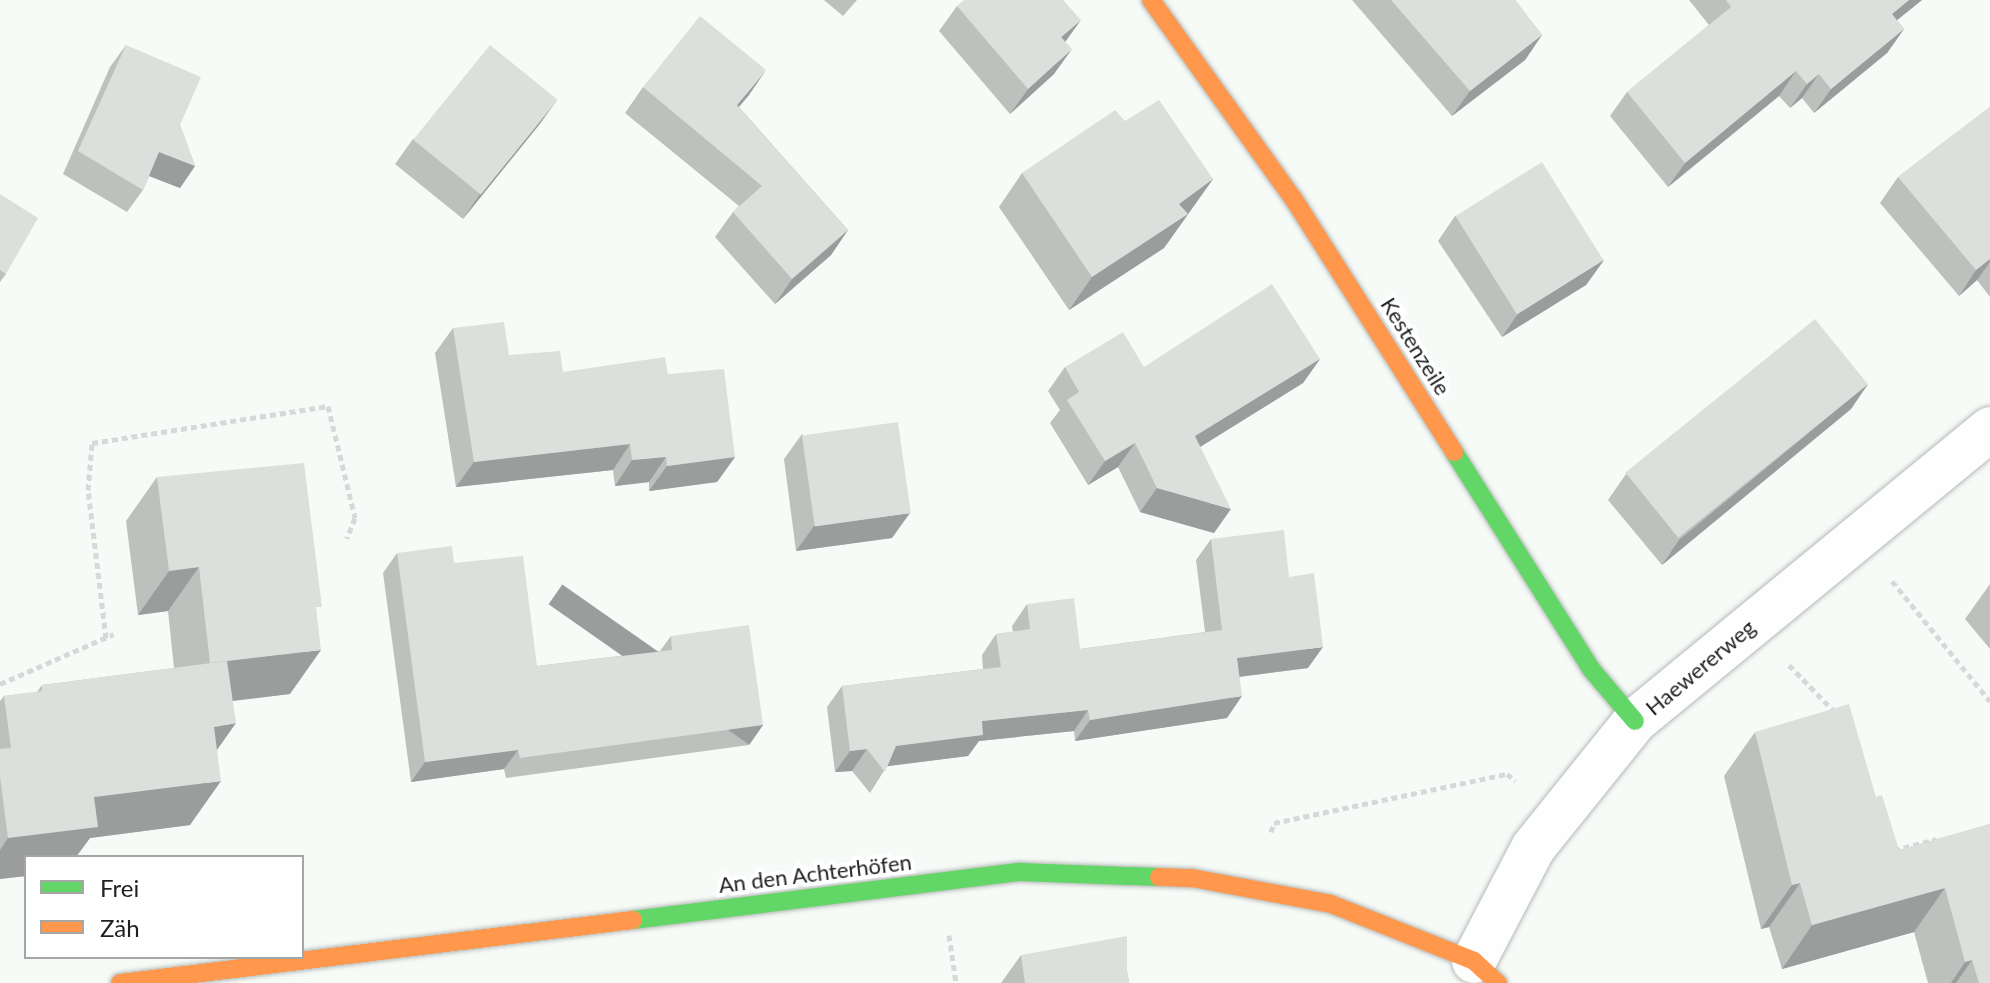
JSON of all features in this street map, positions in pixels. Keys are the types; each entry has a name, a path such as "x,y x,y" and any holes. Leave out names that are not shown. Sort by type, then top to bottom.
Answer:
{"street":[{"name":"Kestenzeile","path":"1151,0 1293,198 1591,669 1635,721"},
{"name":"Haewererweg","path":"1486,972 1533,848 1635,721 1990,429"},
{"name":"An den Achterhöfen","path":"120,983 1020,872 1192,878 1331,904 1486,972"}],"path":[{"path":"106,638 88,490 92,443 328,406 355,518 347,538"},
{"path":"1885,573 1990,701"},
{"path":"0,684 114,634"},
{"path":"1783,658 1836,713 1840,727"},
{"path":"1271,832 1274,823 1507,774 1528,789"},
{"path":"1881,853 1937,839"},
{"path":"949,934 956,983"}],"building":[{"path":"964,0 1063,0 1081,20 1061,37 1072,49 1028,89 957,6"},
{"path":"1391,0 1515,0 1542,35 1470,91"},
{"path":"1726,0 1909,0 1892,14 1904,29 1831,89 1819,74 1807,84 1796,71 1685,163 1627,92 1731,7"},
{"path":"700,16 766,70 737,105 848,230 792,279 733,212 762,186 643,87"},
{"path":"126,45 201,77 180,125 195,166 159,152 143,190 78,151"},
{"path":"490,45 558,100 481,195 413,140"},
{"path":"1159,100 1213,179 1179,204 1188,214 1092,277 1022,173 1115,110 1125,121"},
{"path":"1990,107 1990,259 1976,270 1898,177"},
{"path":"1542,162 1603,260 1517,314 1455,216"},
{"path":"0,194 38,218 6,274 0,270"},
{"path":"1272,284 1320,359 1195,436 1231,509 1157,488 1135,443 1105,461 1067,400 1079,392 1065,367 1123,332 1144,367"},
{"path":"1815,319 1868,384 1678,538 1625,473"},
{"path":"504,322 509,355 560,351 563,372 665,357 668,374 724,369 735,457 667,466 666,457 632,460 630,444 474,462 453,328"},
{"path":"898,422 911,513 815,527 802,435"},
{"path":"304,463 322,607 316,607 321,650 210,663 199,567 169,571 157,477"},
{"path":"1284,530 1289,577 1314,573 1323,647 1237,658 1242,696 1090,720 1088,710 982,721 983,735 896,746 885,772 867,749 850,751 842,686 1001,667 996,634 1030,629 1027,604 1074,598 1080,649 1222,630 1211,539"},
{"path":"452,546 454,563 523,556 537,666 672,650 671,636 749,625 763,725 520,758 518,750 425,762 397,553"},
{"path":"227,661 236,723 214,727 221,781 94,797 98,827 8,838 0,776 0,749 11,748 4,696 42,691 42,685"},
{"path":"1849,704 1876,797 1882,795 1899,850 1990,824 1990,983 1979,983 1972,960 1965,962 1945,888 1812,925 1800,883 1792,885 1755,732"},
{"path":"1127,936 1129,983 1025,983 1021,955"}],"traffic: fast":[{"path":"1454,452 1591,669 1635,721"},
{"path":"633,920 1020,872 1159,877"}],"traffic: slow":[{"path":"1151,0 1293,198 1454,452"},
{"path":"1159,877 1192,878 1331,904 1474,961 1498,983"},
{"path":"120,983 633,920"}]}
